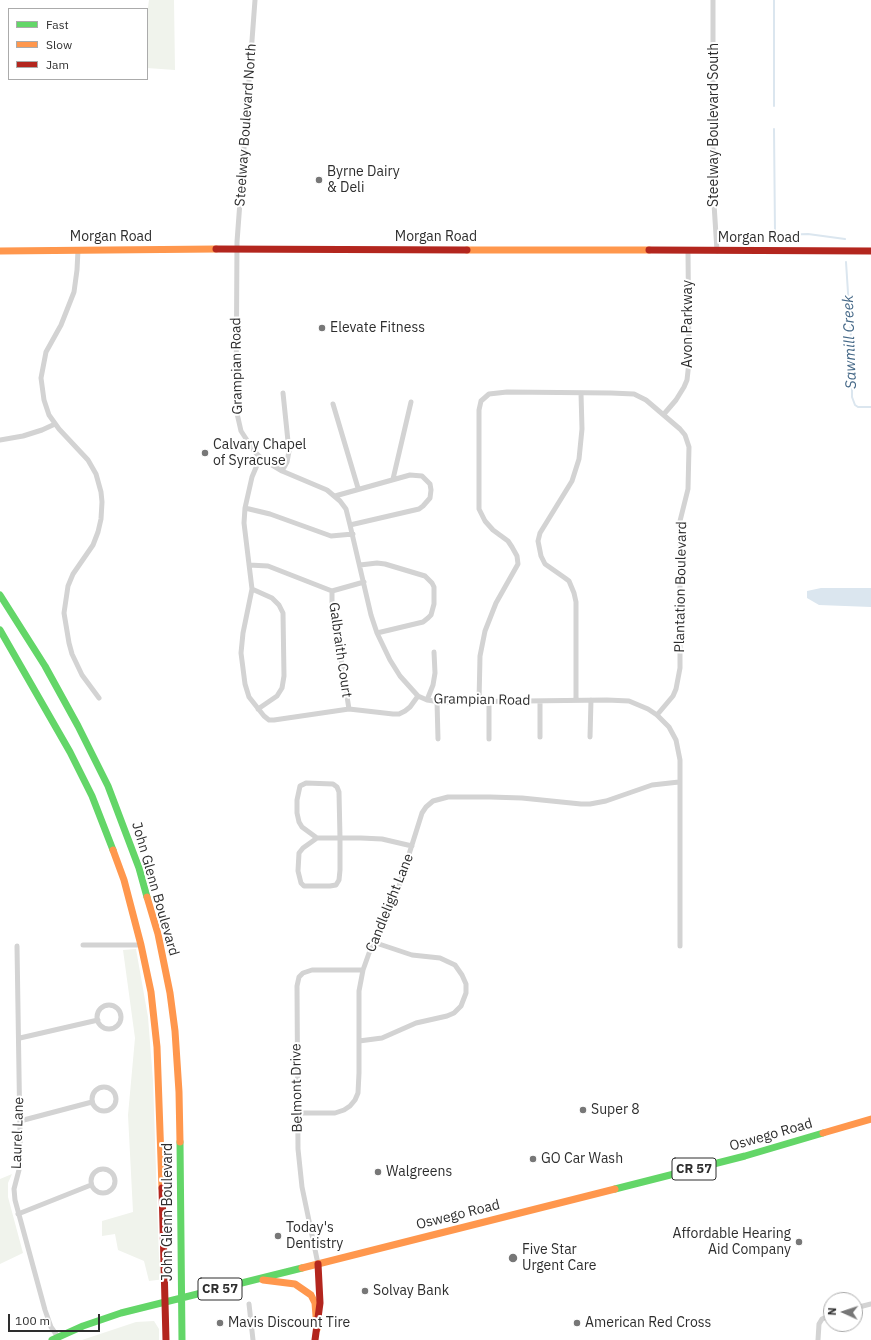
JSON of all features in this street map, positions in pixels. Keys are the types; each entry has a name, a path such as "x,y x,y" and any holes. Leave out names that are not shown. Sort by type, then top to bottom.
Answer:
{"main road":[{"name":"Morgan Road","path":"0,251 237,249 871,251"},
{"name":"John Glenn Boulevard","path":"0,595 45,666 78,726 108,786 139,868 158,934 170,993 175,1031 179,1092 182,1340"},
{"name":"John Glenn Boulevard","path":"0,630 70,752 92,796 124,880 141,945 150,992 157,1047 161,1128 166,1340"},
{"name":"Oswego Road","path":"55,1338 83,1326 121,1313 258,1280 745,1156 871,1119"},
{"path":"315,1340 320,1304 318,1264"},
{"path":"258,1280 295,1284 304,1289 311,1295 315,1303 317,1329"}],"street":[{"name":"Steelway Boulevard North","path":"237,249 255,0"},
{"name":"Steelway Boulevard South","path":"714,0 714,188 717,251"},
{"name":"Grampian Road","path":"237,249 236,410 241,431 244,438 260,458 282,471 327,490 340,500 346,510 353,534 377,633 390,660 400,676 418,696 427,700 437,701 479,702 576,700 629,701 640,705 657,715 669,727 676,740 680,760 680,946"},
{"path":"78,250 74,292 61,325 46,352 41,378 44,400 49,415 55,424 88,460 96,474 101,492 101,518 98,532 92,545 73,574 68,586 64,613 72,654 82,675 99,698"},
{"name":"Avon Parkway","path":"664,414 676,400 687,380 689,362 688,251"},
{"path":"282,471 289,451 283,393"},
{"name":"Plantation Boulevard","path":"479,702 480,656 485,632 496,603 518,564 517,556 508,541 493,530 485,521 479,509 479,410 481,401 489,394 493,393 634,394 646,400 680,429 685,435 690,456 687,495 680,521 680,668 676,689 673,696 657,715"},
{"path":"576,700 576,602 574,593 569,582 565,578 545,564 539,549 538,541 540,533 572,481 579,459 582,429 581,393"},
{"path":"393,479 411,402"},
{"path":"333,404 358,488"},
{"path":"0,440 24,436 55,424"},
{"path":"260,458 252,477 245,508 244,523 252,589 243,633 241,652 245,684 249,697 269,720 274,720 349,709 399,714 405,712 418,696"},
{"path":"334,496 393,479 417,475 422,476 430,484 430,498 423,506 350,525"},
{"path":"245,508 270,514 331,536 353,534"},
{"path":"360,565 377,563 385,564 425,576 434,587 434,604 428,618 423,622 377,633"},
{"path":"250,565 268,566 332,591 364,582"},
{"path":"252,589 272,598 279,605 283,613 284,676 282,688 277,696 258,709"},
{"name":"Galbraith Court","path":"332,591 332,603 349,709"},
{"path":"427,700 433,685 435,673 434,652"},
{"path":"590,737 591,700"},
{"path":"437,701 438,739"},
{"path":"488,701 489,738"},
{"path":"540,701 540,737"},
{"name":"Candlelight Lane","path":"297,1113 335,1113 350,1106 358,1093 359,990 363,970 373,942 399,886 422,814 426,807 436,800 448,797 522,798 590,804 606,801 652,785 679,782"},
{"path":"317,838 302,827 297,813 297,800 300,786 306,783 333,784 337,787 339,792 340,838 340,870 339,880 336,885 304,886 301,883 298,871 300,853 303,848 317,838 340,838 382,839 412,846"},
{"path":"359,1041 382,1038 416,1023 454,1013 461,1006 466,993 466,984 455,964 440,958 412,955 373,942"},
{"path":"82,945 141,945"},
{"name":"Laurel Lane","path":"17,946 20,1038 20,1166 14,1189 15,1200 45,1310 55,1338"},
{"name":"Belmont Drive","path":"318,1264 302,1187 298,1149 297,986 299,977 303,973 312,970 363,970"},
{"path":"110,1005 114,1006 119,1012 119,1023 113,1028 105,1028 99,1024 98,1020 98,1012 103,1007 110,1005"},
{"path":"20,1038 98,1020"},
{"path":"102,1087 109,1088 114,1094 114,1105 108,1110 100,1110 92,1102 93,1094 102,1087"},
{"path":"20,1121 92,1102"},
{"path":"100,1170 107,1170 113,1176 113,1187 107,1192 100,1193 91,1185 93,1174 100,1170"},
{"path":"18,1214 91,1185"},
{"path":"249,1304 253,1340"},
{"path":"818,1340 819,1324 823,1318"}],"shaded area":[{"path":"149,0 174,0 175,70 148,68"},
{"path":"821,588 871,588 871,607 819,605 807,598 807,591"},
{"path":"136,949 148,1017 153,1081 159,1259 165,1279 149,1281 144,1261 118,1250 115,1234 102,1236 102,1221 133,1212 128,1115 135,1038 123,950"},
{"path":"12,1174 8,1183 8,1197 23,1253 0,1264 0,1179"},
{"path":"154,1321 159,1329 159,1340 82,1340 136,1322"}],"waterway":[{"name":"Sawmill Creek","path":"774,0 774,106"},
{"name":"Sawmill Creek","path":"774,129 775,233 779,235 808,234 845,239"},
{"name":"Sawmill Creek","path":"846,262 852,354 852,397 855,405 858,407 871,407"}],"traffic: fast":[{"path":"0,595 45,666 78,726 108,786 139,868 147,897"},
{"path":"0,630 70,752 92,796 113,850"},
{"path":"615,1189 745,1156 823,1133"},
{"path":"180,1142 182,1340"},
{"path":"52,1340 83,1326 121,1313 302,1268"}],"traffic: slow":[{"path":"0,251 216,249"},
{"path":"467,250 649,250"},
{"path":"113,850 124,880 141,945 151,992 157,1047 162,1188"},
{"path":"147,897 158,934 170,993 175,1031 179,1092 180,1142"},
{"path":"823,1133 871,1119"},
{"path":"302,1268 615,1189"},
{"path":"263,1280 295,1284 311,1295 315,1303 317,1329"}],"traffic: jam":[{"path":"216,249 467,250"},
{"path":"649,250 871,251"},
{"path":"162,1188 166,1340"},
{"path":"315,1340 320,1303 318,1264"}],"place":[{"name":"Byrne Dairy & Deli","path":"319,180"},
{"name":"Elevate Fitness","path":"322,328"},
{"name":"Calvary Chapel of Syracuse","path":"205,453"},
{"name":"Super 8","path":"583,1110"},
{"name":"GO Car Wash","path":"533,1159"},
{"name":"Walgreens","path":"378,1172"},
{"name":"Today's Dentistry","path":"278,1236"},
{"name":"Affordable Hearing Aid Company","path":"799,1242"},
{"name":"Five Star Urgent Care","path":"513,1258"},
{"name":"Solvay Bank","path":"365,1291"},
{"name":"Mavis Discount Tire","path":"220,1323"},
{"name":"American Red Cross","path":"577,1323"}]}
